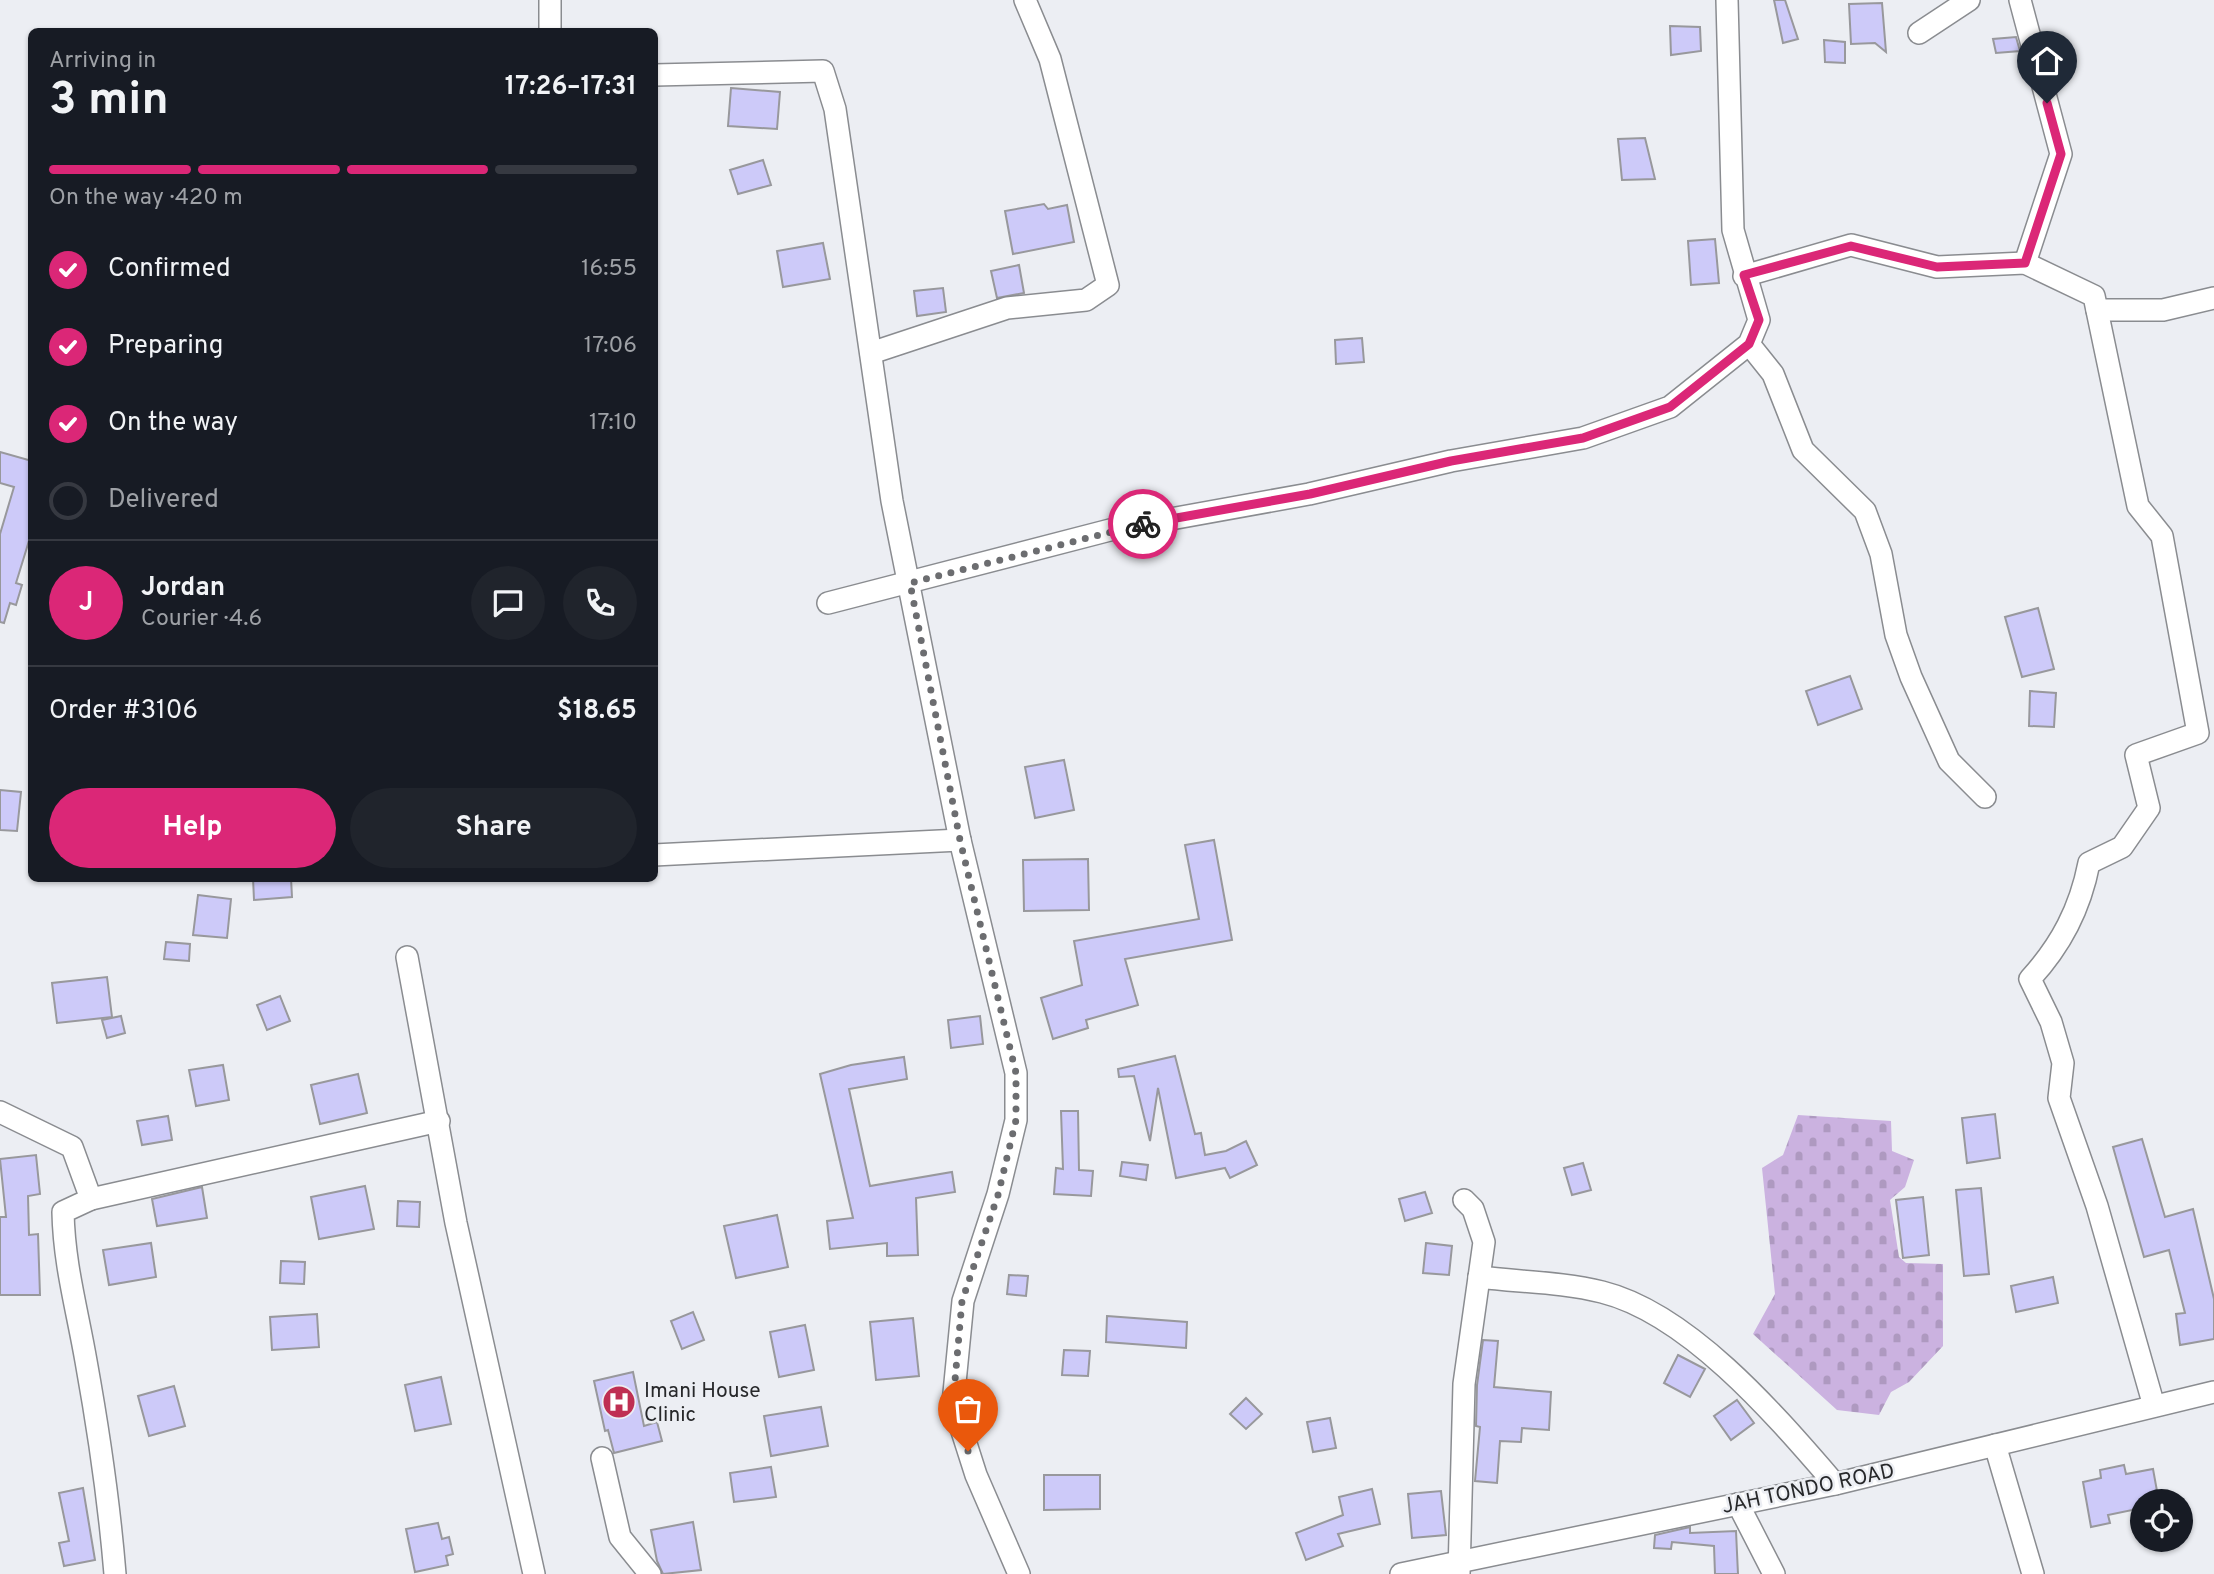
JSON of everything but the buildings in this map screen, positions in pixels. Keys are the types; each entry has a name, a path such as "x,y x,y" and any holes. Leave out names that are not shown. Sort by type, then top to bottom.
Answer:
{"street":[{"path":"550,0 550,28"},
{"path":"871,353 1007,308 1086,300 1108,285 1050,59 1026,0"},
{"path":"828,603 1110,530 1310,494 1451,461 1583,438 1670,407 1749,344 1759,320 1733,230 1727,0"},
{"path":"1919,33 1969,0"},
{"path":"2020,0 2061,154 2025,263"},
{"path":"658,75 823,71 835,109 892,501 960,840 1016,1073 1016,1120 998,1195 962,1301 953,1403 976,1475 1019,1574"},
{"path":"1744,275 1851,246 1937,267 2025,263 2094,296 2138,506 2162,536 2198,733 2136,755 2149,808 2122,847 2089,863 2082,897 2054,953 2029,979 2054,1032 2063,1063 2059,1098 2096,1206 2154,1406"},
{"path":"2097,310 2162,310 2214,298"},
{"path":"1749,344 1773,374 1803,450 1865,511 1881,554 1896,635 1911,677 1949,761 1985,797"},
{"path":"658,855 960,840"},
{"path":"407,957 456,1223 534,1574"},
{"path":"0,1112 72,1147 91,1199"},
{"path":"115,1574 107,1474 78,1315 64,1257 63,1212 91,1199 439,1121"},
{"path":"1459,1568 1464,1384 1484,1242 1473,1209 1464,1200"},
{"path":"1479,1277 1602,1292 1671,1322 1764,1402 1835,1484"},
{"name":"JAH TONDO ROAD","path":"1401,1574 1459,1568 1835,1484 2214,1392"},
{"path":"1996,1445 2034,1574"},
{"path":"602,1458 620,1537 650,1574"},
{"path":"1738,1504 1774,1574"}],"green space":[{"path":"1798,1115 1891,1121 1892,1151 1914,1160 1905,1187 1890,1200 1899,1257 1906,1263 1943,1264 1943,1346 1909,1382 1891,1392 1879,1415 1837,1410 1753,1334 1775,1294 1762,1168 1783,1155"}],"way so far":[{"path":"968,1451 953,1403 962,1301 998,1195 1016,1120 1016,1073 960,840 910,583 1110,530 1143,524"}],"place":[{"name":"Imani House Clinic","path":"619,1402"}],"route":[{"path":"1143,524 1310,494 1451,461 1583,438 1670,407 1749,344 1759,320 1744,275 1851,246 1937,267 2025,263 2061,154 2047,103"}]}
